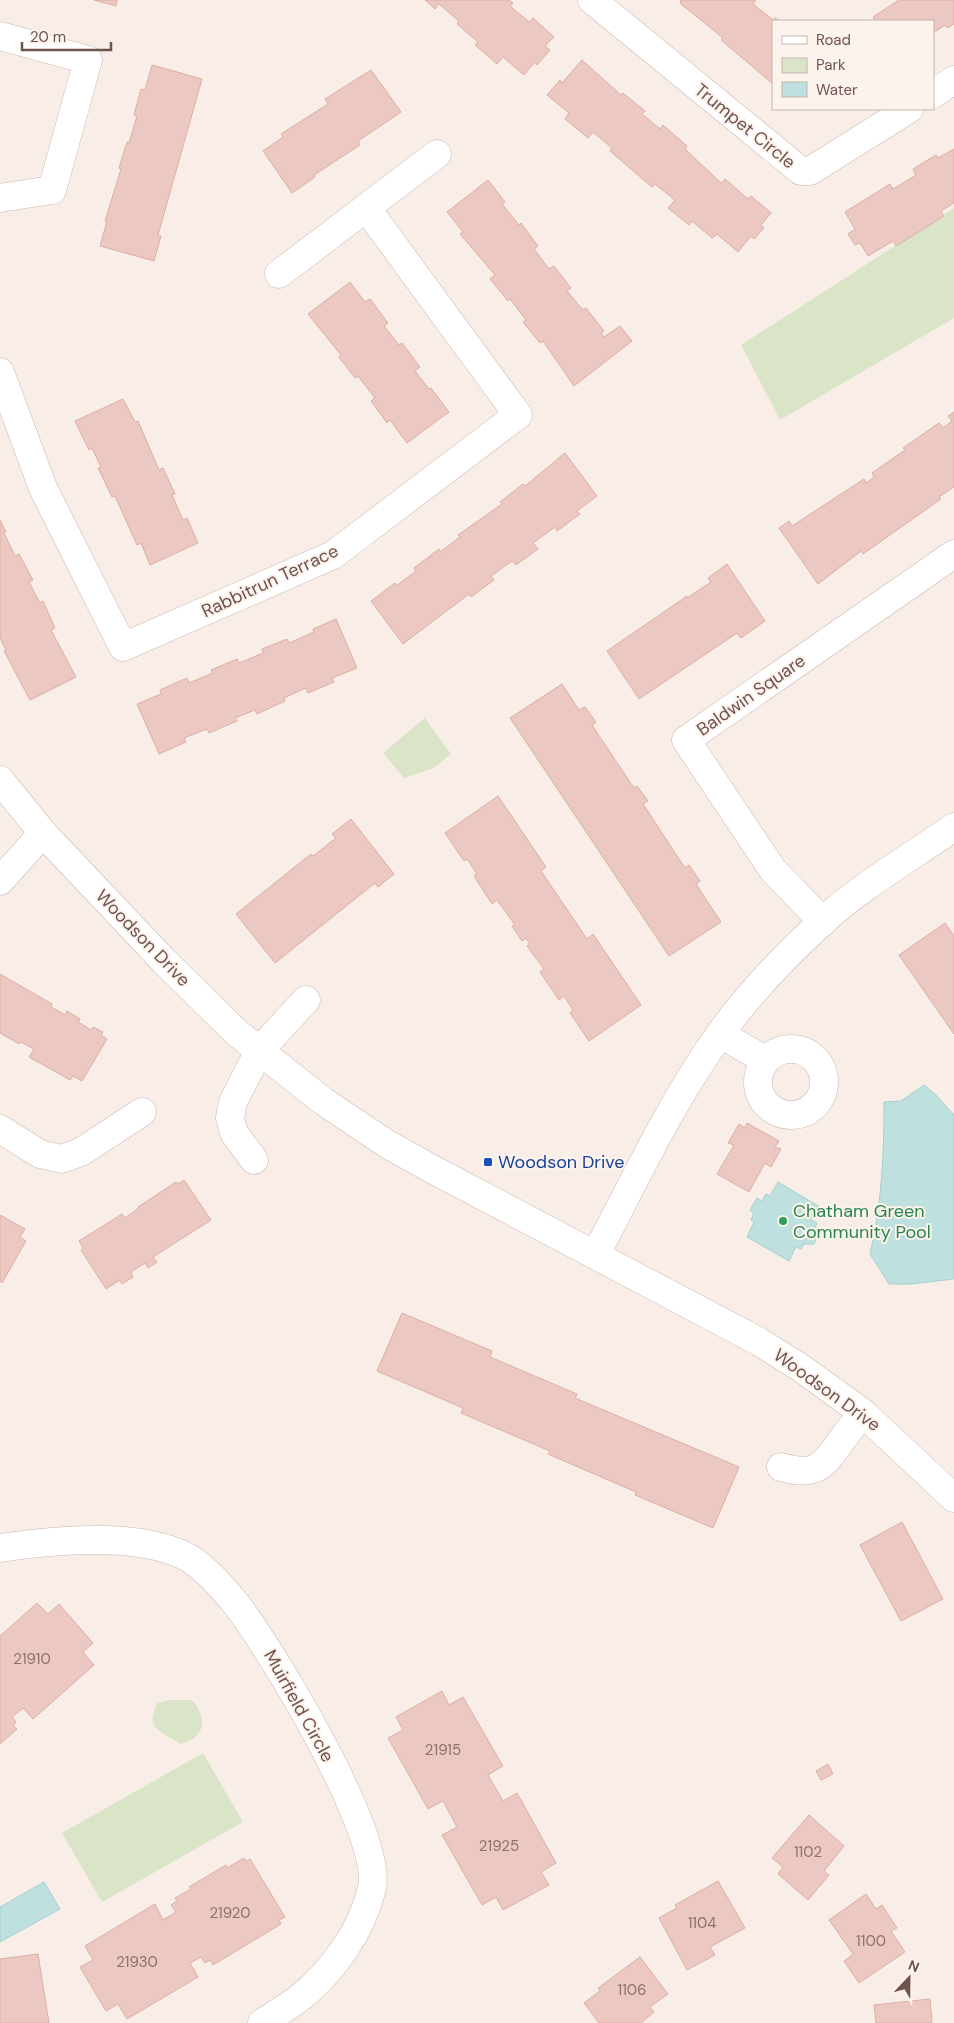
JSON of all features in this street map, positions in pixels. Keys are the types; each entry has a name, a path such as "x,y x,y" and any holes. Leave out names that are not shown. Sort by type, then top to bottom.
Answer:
{"street":[{"name":"Trumpet Circle","path":"592,0 801,171 810,171 907,110"},
{"path":"0,36 88,60 52,190 0,198"},
{"path":"934,93 954,80"},
{"path":"279,274 437,154"},
{"name":"Rabbitrun Terrace","path":"0,372 43,488 123,648 333,555 518,416 367,209"},
{"name":"Baldwin Square","path":"823,922 773,870 686,740 954,554"},
{"name":"Woodson Drive","path":"0,780 43,833 164,961 259,1051 323,1101 387,1144 758,1341 801,1368 864,1413 954,1498"},
{"path":"596,1254 678,1098 720,1034 751,993 823,922 854,896 954,828"},
{"path":"0,882 43,833"},
{"path":"254,1160 234,1133 230,1118 233,1102 259,1051 306,1000"},
{"path":"720,1034 765,1060"},
{"path":"0,1129 40,1154 60,1160 81,1152 142,1112"},
{"path":"781,1467 799,1472 818,1467 830,1459 842,1440 864,1413"},
{"name":"Muirfield Circle","path":"0,1548 33,1543 134,1540 184,1555 219,1585 250,1623 268,1650 325,1752 349,1796 371,1862 372,1886 359,1922 346,1946 328,1971 298,1999 262,2023"}],"green space":[{"path":"954,208 954,318 780,420 741,345"},
{"path":"425,718 451,754 434,768 404,778 383,753"},
{"path":"170,1700 192,1700 197,1706 202,1726 196,1737 190,1741 181,1744 157,1729 153,1723 153,1715 157,1703"},
{"path":"203,1753 243,1822 102,1902 62,1833"}],"water":[{"path":"924,1085 954,1115 954,1279 911,1284 889,1284 870,1254 882,1178 884,1102 901,1101"},
{"name":"Chatham Green Community Pool","path":"778,1182 820,1207 811,1220 817,1223 815,1228 818,1235 814,1244 804,1244 801,1249 796,1247 789,1261 747,1237 754,1222 751,1220 754,1213 750,1210 757,1198 762,1201 766,1194 770,1196"},
{"path":"44,1882 60,1909 0,1942 0,1907"}],"building":[{"path":"94,0 117,0 116,6"},
{"path":"425,0 509,0 513,3 510,6 529,22 533,18 554,37 545,46 550,50 537,65 535,62 524,75 503,57 497,64 475,45 478,42 457,24 459,21 439,4 435,9"},
{"path":"680,0 756,0 753,4 773,20 772,83 721,40 723,38 681,4"},
{"path":"899,0 954,0 954,24 947,28 945,25 934,32 934,20 875,20 873,17"},
{"path":"582,60 621,95 623,93 645,111 642,114 660,129 663,125 687,146 685,149 721,183 725,179 748,199 751,196 771,213 761,225 764,228 754,239 751,236 738,252 717,234 712,238 692,221 689,225 668,208 675,200 655,184 652,187 610,151 612,148 593,132 588,138 565,119 569,113 547,95 560,80 562,83"},
{"path":"152,65 202,79 158,235 161,236 154,261 100,246 107,221 105,221 121,169 119,168 137,116 134,115 141,89 145,90"},
{"path":"371,70 401,112 358,141 360,145 314,175 315,177 292,193 263,151 283,137 281,134 328,104 325,99"},
{"path":"954,149 954,203 941,211 944,216 896,246 893,241 868,256 860,243 855,245 848,234 855,229 845,212 890,184 893,189 916,175 913,169 936,155 938,158"},
{"path":"488,180 505,202 502,204 519,225 521,223 538,246 534,249 549,269 554,266 571,288 567,291 583,310 586,308 604,331 601,333 604,337 620,326 632,341 574,386 543,341 540,343 523,322 526,320 510,299 508,301 490,279 495,275 460,234 463,232 447,212"},
{"path":"350,282 365,302 370,299 388,323 384,326 399,345 402,343 420,367 415,371 449,412 407,443 390,420 387,423 371,401 375,398 358,376 355,378 339,357 341,355 308,314"},
{"path":"123,399 135,422 138,421 159,470 163,468 175,494 172,495 183,520 187,518 198,543 150,565 141,543 137,545 115,496 112,497 98,468 101,467 92,448 89,450 75,421"},
{"path":"954,412 954,487 939,497 941,499 863,554 861,551 818,584 779,528 789,521 792,526 864,479 866,483 874,477 872,473 905,450 903,448 939,423 943,428 952,421 948,416"},
{"path":"565,453 597,496 577,511 580,514 557,531 555,527 533,543 538,549 516,565 512,561 491,576 494,580 471,597 469,594 403,644 371,601 395,583 396,586 416,571 414,568 439,549 440,552 460,537 458,535 502,504 500,502 523,484 525,486"},
{"path":"0,520 15,556 19,554 33,580 29,582 40,603 43,601 55,628 51,630 76,677 30,700 4,651 6,650 0,638"},
{"path":"727,564 765,621 741,638 737,633 639,699 607,651 687,596 687,598 711,582 708,578"},
{"path":"336,619 357,668 332,678 334,682 308,693 306,688 284,698 285,701 257,714 255,710 235,718 237,721 209,733 207,729 184,738 186,742 159,754 137,704 161,694 160,690 187,678 189,683 213,673 211,670 237,659 239,663 263,653 262,649 287,639 289,643 314,632 313,629"},
{"path":"562,684 579,710 585,707 596,722 592,725 634,788 637,786 648,801 643,804 685,868 689,865 700,881 696,884 721,922 669,956 510,718"},
{"path":"498,796 546,867 541,871 587,939 593,934 641,1005 589,1041 570,1013 573,1010 564,996 559,1000 540,972 544,969 527,946 530,944 526,938 522,941 512,926 515,925 497,900 492,904 474,876 477,874 467,859 464,861 445,833"},
{"path":"351,819 394,874 378,887 375,883 275,963 236,914 311,854 313,856 336,838 332,834"},
{"path":"945,923 954,936 954,1034 899,955"},
{"path":"0,974 52,1004 51,1007 65,1015 67,1011 80,1019 78,1022 91,1030 93,1027 103,1032 101,1035 107,1039 82,1081 73,1076 70,1080 29,1057 34,1049 21,1042 19,1044 0,1033"},
{"path":"747,1123 779,1141 775,1147 781,1149 771,1167 765,1163 749,1192 717,1174 734,1145 728,1143 739,1124 745,1128"},
{"path":"184,1180 211,1220 153,1257 157,1262 148,1268 145,1263 131,1272 133,1277 122,1284 120,1280 106,1289 81,1250 83,1248 79,1241 122,1214 125,1218 176,1182 178,1184"},
{"path":"0,1215 25,1229 20,1237 26,1241 2,1283 0,1281"},
{"path":"402,1313 492,1351 490,1357 577,1394 575,1398 739,1467 713,1528 635,1495 636,1492 548,1454 550,1451 461,1413 463,1408 377,1371"},
{"path":"902,1522 943,1599 901,1621 860,1545"},
{"path":"37,1603 48,1614 59,1604 93,1643 83,1652 94,1665 33,1719 23,1708 12,1717 16,1722 13,1726 17,1729 0,1744 0,1636"},
{"path":"442,1691 449,1705 463,1697 503,1766 488,1775 503,1801 517,1793 556,1863 541,1872 549,1885 503,1910 496,1897 482,1905 442,1835 457,1827 443,1801 428,1809 388,1738 403,1730 396,1717"},
{"path":"828,1764 833,1774 821,1780 816,1771"},
{"path":"809,1815 844,1846 824,1871 829,1875 808,1900 778,1874 783,1867 772,1858"},
{"path":"244,1858 246,1861 250,1859 285,1917 279,1920 281,1924 213,1965 210,1960 205,1963 201,1957 190,1963 198,1977 127,2019 118,2004 106,2011 80,1967 93,1960 85,1946 155,1904 163,1920 176,1912 171,1905 177,1901 175,1898 191,1889 189,1887 226,1865 227,1868"},
{"path":"718,1881 745,1928 710,1947 715,1955 687,1970 659,1918 677,1908 675,1905"},
{"path":"866,1894 876,1909 882,1905 897,1928 891,1931 905,1952 859,1983 844,1961 853,1954 829,1920"},
{"path":"38,1954 49,2023 0,2023 0,1959"},
{"path":"640,1957 668,1994 650,2007 654,2012 641,2023 599,2023 584,2003 600,1991 598,1988"},
{"path":"930,1999 932,2023 876,2023 874,2005"}],"place":[{"name":"Woodson Drive","path":"488,1162"},
{"name":"Chatham Green Community Pool","path":"783,1221"}]}
